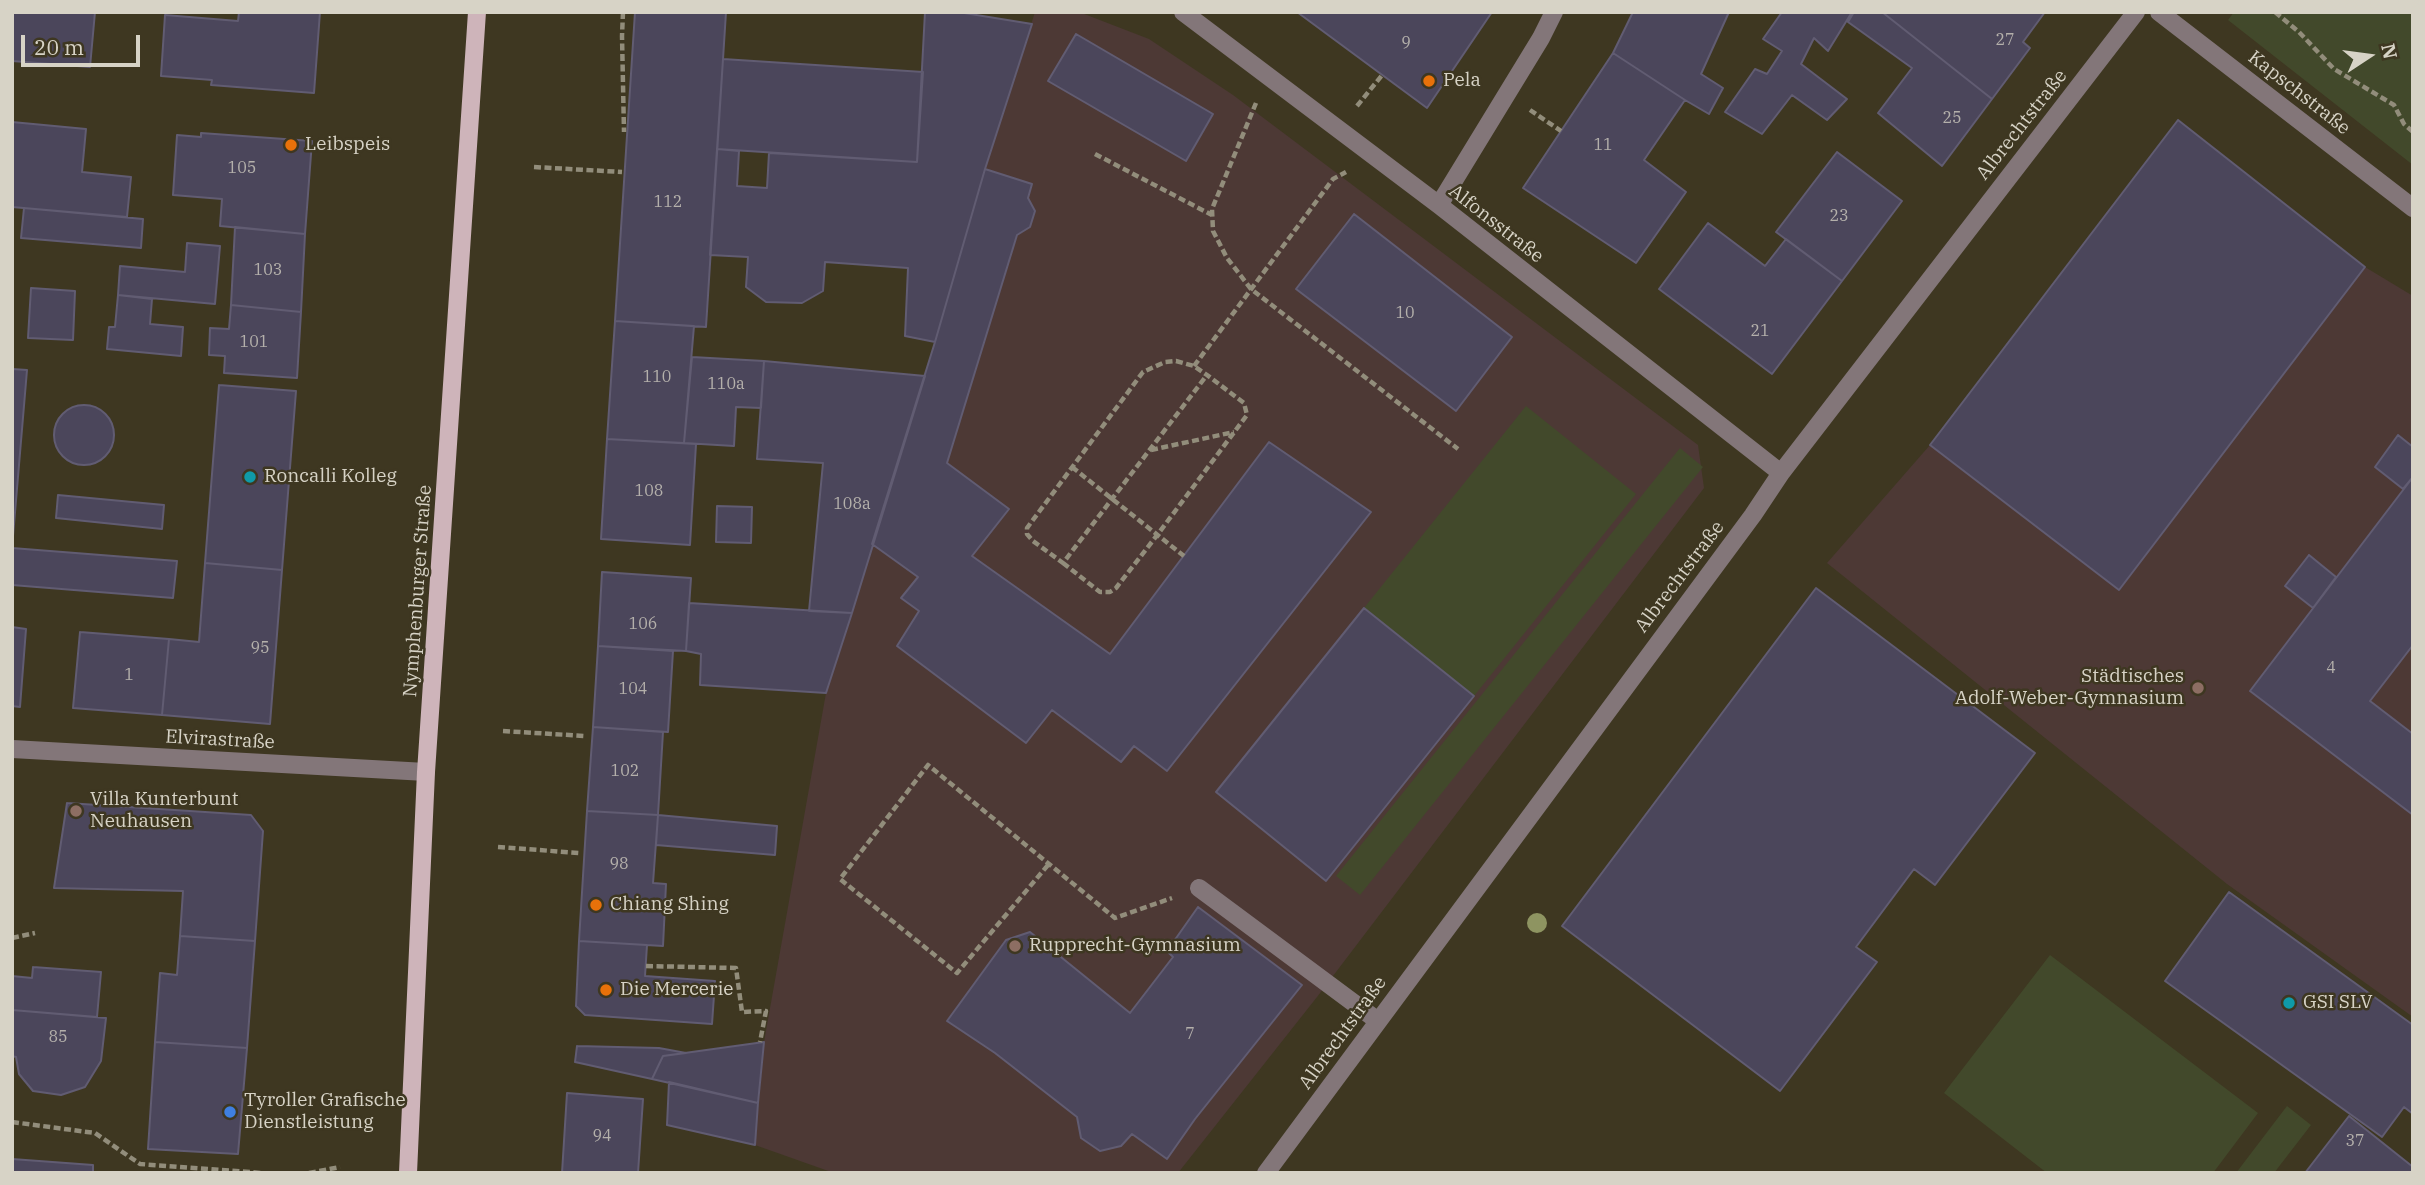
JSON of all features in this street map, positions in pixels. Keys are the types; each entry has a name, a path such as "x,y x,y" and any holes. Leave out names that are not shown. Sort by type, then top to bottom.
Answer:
{"main road":[{"name":"Nymphenburger Straße","path":"408,1173 426,772 477,12"}],"street":[{"name":"Alfonsstraße","path":"1183,12 1439,205 1781,472"},
{"path":"1439,205 1541,38 1554,12"},
{"name":"Albrechtstraße","path":"1266,1173 1753,515 1781,472 2136,12"},
{"name":"Kapschstraße","path":"2159,12 2413,208"},
{"name":"Elvirastraße","path":"12,749 426,772"},
{"path":"1199,888 1378,1021"}],"path":[{"path":"623,12 624,132"},
{"path":"2275,12 2334,69 2394,105 2404,124 2413,132"},
{"path":"1337,130 1383,75"},
{"path":"1267,76 1212,209 1213,231 1222,249 1251,289 1458,449"},
{"path":"1506,95 1561,131"},
{"path":"1095,154 1212,215"},
{"path":"534,167 621,172"},
{"path":"1194,366 1333,179 1350,170"},
{"path":"1176,361 1194,366 1244,403 1247,415 1116,588 1110,592 1100,592 1033,541 1027,534 1027,528 1143,372 1165,362 1176,361"},
{"path":"1063,563 1207,375"},
{"path":"1150,450 1234,432"},
{"path":"1072,467 1184,556"},
{"path":"503,731 585,736"},
{"path":"1048,865 957,973 840,879 928,765 1115,918 1199,888"},
{"path":"498,847 579,853"},
{"path":"12,938 35,933"},
{"path":"646,966 736,968 742,1012 766,1011 760,1042"},
{"path":"12,1122 95,1133 140,1164 261,1173"},
{"path":"309,1173 341,1167"}],"shaded area":[{"path":"1035,12 1079,12 1149,39 1233,95 1698,445 1704,488 1317,997 1178,1173 834,1173 755,1145 764,1042 826,693"},
{"name":"Städtisches Adolf-Weber-Gymnasium","path":"2178,120 2365,267 2413,296 2413,1017 2227,884 1827,563 1930,445"}],"green space":[{"path":"2234,12 2413,12 2413,165 2228,20"},
{"path":"1526,406 1636,494 1474,696 1364,608"},
{"path":"1680,448 1703,467 1360,895 1336,876"},
{"path":"2050,955 2258,1113 2213,1173 2047,1173 1944,1093"},
{"path":"2287,1106 2311,1125 2274,1173 2236,1173"}],"building":[{"path":"12,12 95,12 90,67 12,61"},
{"path":"239,12 320,12 314,93 211,85 212,80 161,76 165,15 238,21"},
{"path":"635,12 726,12 706,327 615,321"},
{"path":"925,12 958,12 1032,24 985,169 935,342 905,336 908,268 825,262 823,291 802,303 766,302 746,287 748,257 710,255 717,149 739,151 737,186 767,188 769,153 917,162"},
{"path":"1297,12 1492,12 1427,108"},
{"path":"1633,12 1729,12 1701,74 1723,88 1709,114 1613,53"},
{"path":"1782,12 1852,12 1828,51 1814,38 1801,64 1847,99 1827,120 1792,95 1762,134 1725,112 1755,69 1767,74 1782,51 1763,39"},
{"path":"1854,12 1882,12 1992,99 1942,166 1878,113 1912,68 1848,22"},
{"path":"1882,12 2045,12 2023,42 2030,48 1992,99"},
{"path":"1076,34 1213,114 1186,161 1048,81"},
{"path":"1613,53 1685,100 1644,160 1686,192 1636,263 1523,188"},
{"path":"723,59 923,72 917,162 717,149"},
{"path":"2178,120 2365,267 2119,590 1930,445"},
{"path":"12,122 86,129 82,172 131,177 127,217 12,207"},
{"path":"201,133 312,141 305,234 220,226 222,199 173,195 177,135 201,137"},
{"path":"1837,152 1902,201 1842,281 1776,232"},
{"path":"985,169 1032,184 1028,198 1035,211 1030,227 1017,235 947,463 1009,509 972,556 1110,654 1269,442 1371,512 1167,771 1134,746 1121,762 1052,710 1026,743 897,646 919,611 901,598 918,577 872,544"},
{"path":"24,208 143,219 141,248 21,238"},
{"path":"1354,214 1512,337 1456,411 1296,289"},
{"path":"1708,223 1765,266 1786,239 1842,281 1772,374 1659,289"},
{"path":"235,227 305,234 301,312 231,305"},
{"path":"187,243 220,246 215,304 118,295 120,266 185,272"},
{"path":"31,288 75,291 73,340 28,338"},
{"path":"118,295 152,299 150,324 183,327 181,356 107,349 109,327 115,327"},
{"path":"231,305 301,312 297,378 224,373 225,356 209,355 210,328 229,329"},
{"path":"615,321 694,326 684,443 607,439"},
{"path":"692,357 764,361 761,408 736,407 734,446 684,443"},
{"path":"764,361 925,376 852,613 809,611 823,463 757,459"},
{"path":"12,369 27,370 12,548"},
{"name":"Roncalli Kolleg","path":"219,385 296,391 282,570 205,563"},
{"path":"78,405 90,405 109,418 114,435 112,447 101,460 90,465 78,465 59,452 54,441 54,429 67,410"},
{"path":"2398,435 2413,447 2413,477 2403,489 2375,467"},
{"path":"607,439 696,444 690,545 601,539"},
{"path":"2413,477 2413,645 2370,701 2413,734 2413,815 2250,691"},
{"path":"58,495 164,505 162,529 56,518"},
{"path":"717,506 752,507 751,543 716,542"},
{"path":"12,548 177,561 173,598 12,585"},
{"path":"2309,555 2336,577 2313,608 2285,586"},
{"path":"205,563 282,570 270,724 162,715 169,639 199,642"},
{"path":"602,572 691,578 686,651 598,646"},
{"path":"1816,588 2035,753 1935,885 1914,869 1856,947 1877,962 1780,1091 1562,926"},
{"path":"689,603 852,613 826,693 700,685 701,654 686,651"},
{"path":"1364,608 1474,696 1326,881 1216,792"},
{"path":"12,627 26,629 20,707 12,706"},
{"path":"80,632 169,639 162,715 73,708"},
{"path":"598,646 673,651 668,732 593,727"},
{"path":"593,727 663,732 658,815 587,811"},
{"path":"67,803 251,815 263,831 255,941 180,936 183,891 54,888"},
{"path":"587,811 658,815 653,883 666,884 663,946 579,941"},
{"path":"658,815 777,826 775,855 656,845"},
{"name":"GSI SLV","path":"2229,892 2413,1025 2413,1114 2404,1107 2382,1137 2165,981"},
{"path":"1198,907 1302,985 1195,1119 1167,1159 1132,1134 1121,1146 1100,1151 1081,1138 1077,1117 995,1053 947,1021 1006,940 1030,932 1130,1013 1173,957 1167,951"},
{"path":"180,936 255,941 247,1048 155,1042 160,973 177,975"},
{"path":"579,941 647,945 645,976 715,981 712,1024 585,1015 576,1006"},
{"path":"33,967 101,972 97,1017 12,1010 12,976 32,978"},
{"path":"12,1010 106,1018 101,1061 85,1087 61,1095 33,1091 19,1074 16,1057 12,1056"},
{"path":"155,1042 247,1048 238,1154 148,1149"},
{"path":"764,1042 758,1103 652,1079 663,1056"},
{"path":"577,1046 659,1048 686,1053 663,1056 652,1079 575,1062"},
{"path":"669,1082 758,1103 755,1145 667,1125"},
{"path":"567,1093 643,1099 638,1173 562,1173"},
{"path":"2349,1116 2413,1167 2413,1173 2305,1173"},
{"path":"12,1159 93,1165 93,1173 12,1173"}],"place":[{"name":"Pela","path":"1429,81"},
{"name":"Leibspeis","path":"291,145"},
{"name":"Roncalli Kolleg","path":"250,477"},
{"name":"Städtisches Adolf-Weber-Gymnasium","path":"2198,688"},
{"name":"Villa Kunterbunt Neuhausen","path":"76,811"},
{"name":"Chiang Shing","path":"596,905"},
{"name":"Rupprecht-Gymnasium","path":"1015,946"},
{"name":"Die Mercerie","path":"606,990"},
{"name":"GSI SLV","path":"2289,1003"},
{"name":"Tyroller Grafische Dienstleistung","path":"230,1112"}]}
